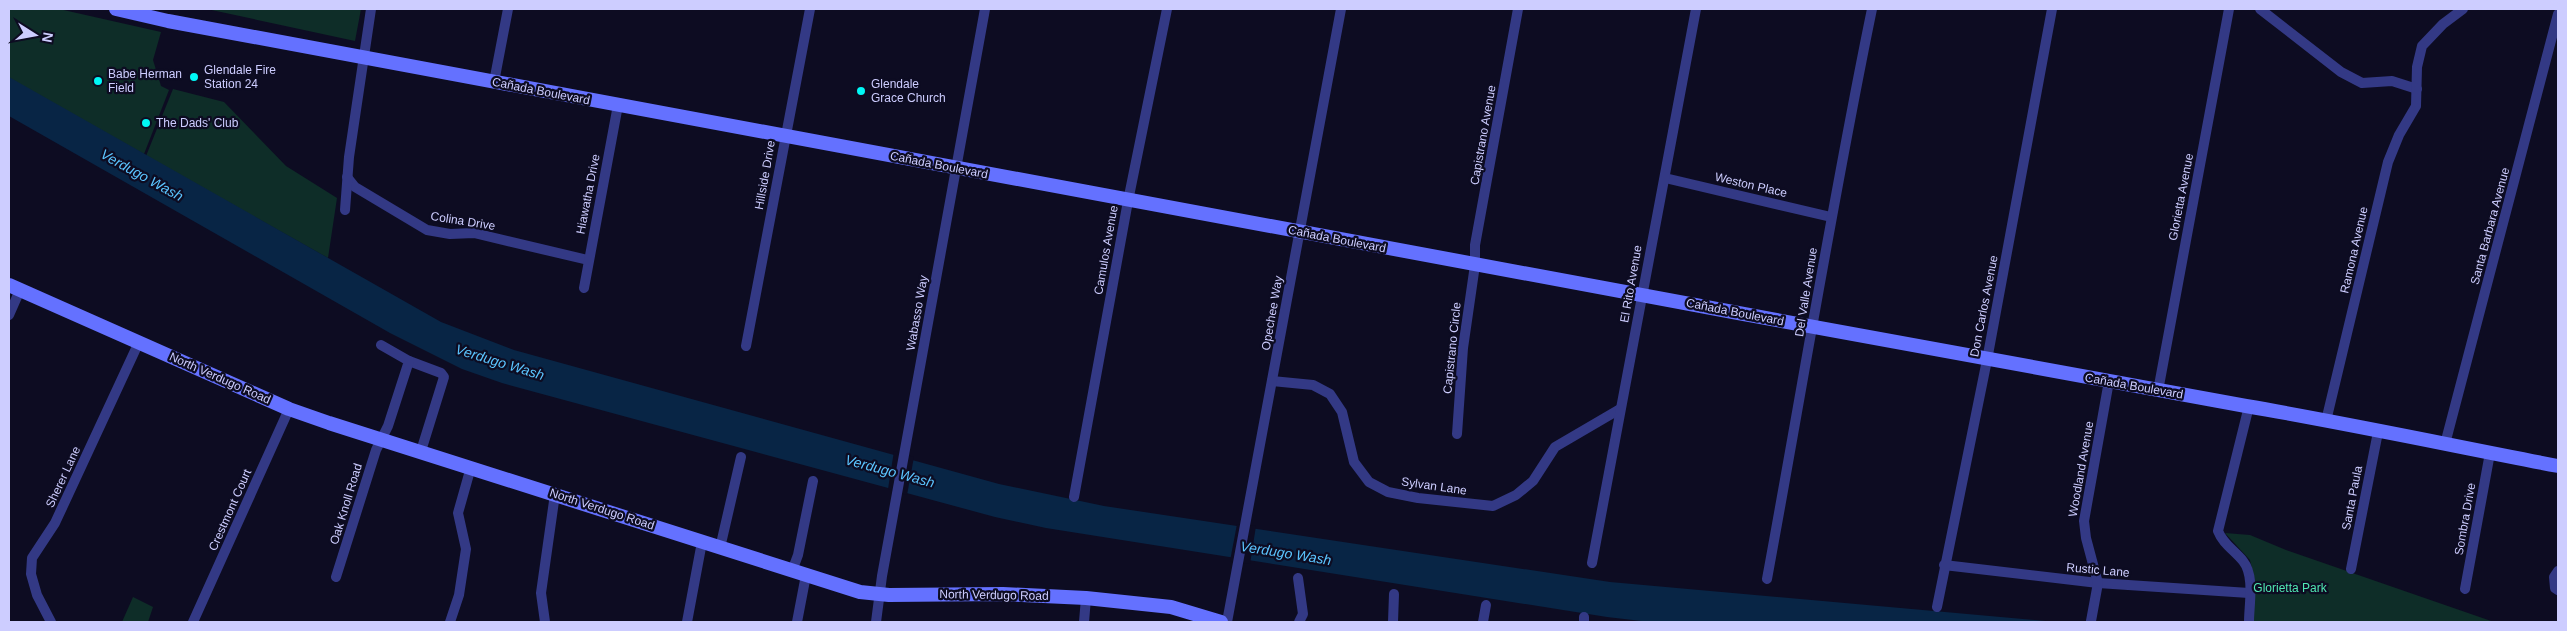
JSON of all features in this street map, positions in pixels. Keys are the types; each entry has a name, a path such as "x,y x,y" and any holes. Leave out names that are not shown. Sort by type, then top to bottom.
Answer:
{"main road":[{"name":"Cañada Boulevard","path":"116,9 166,21 363,58 1128,201 1814,326 1987,360 2249,406 2558,466"},
{"name":"North Verdugo Road","path":"14,287 290,409 329,424 421,451 860,592 879,594 1003,594 1086,598 1171,607 1221,622"}],"street":[{"path":"345,210 347,178 371,9"},
{"path":"494,82 508,9"},
{"name":"Hillside Drive","path":"746,346 810,9"},
{"name":"Wabasso Way","path":"876,622 879,594 956,168 981,9"},
{"name":"Camulos Avenue","path":"1074,497 1128,201 1167,9"},
{"name":"Opechee Way","path":"1227,622 1341,9"},
{"name":"Capistrano Avenue","path":"1475,265 1475,245 1518,9"},
{"name":"El Rito Avenue","path":"1592,563 1696,9"},
{"name":"Del Valle Avenue","path":"1767,579 1814,326 1831,217 1872,9"},
{"name":"Don Carlos Avenue","path":"1937,607 1944,564 1987,360 2052,9"},
{"name":"Glorietta Avenue","path":"2158,391 2229,9"},
{"path":"2260,9 2341,72 2362,83 2392,81 2417,88"},
{"name":"Ramona Avenue","path":"2326,421 2388,162 2399,134 2416,106 2417,67 2422,46 2443,24 2463,9"},
{"name":"Santa Barbara Avenue","path":"2445,444 2558,14"},
{"name":"Hiawatha Drive","path":"584,288 618,105"},
{"name":"Colina Drive","path":"347,178 355,187 427,230 450,234 474,233 588,260"},
{"name":"Weston Place","path":"1665,178 1831,217"},
{"name":"Capistrano Circle","path":"1457,434 1463,348 1475,265"},
{"path":"9,315 14,287"},
{"name":"Sherer Lane","path":"51,622 37,595 31,574 32,558 55,523 139,342"},
{"path":"381,345 409,361 441,373 444,377 421,451"},
{"name":"Oak Knoll Road","path":"336,577 376,450 388,426 409,361"},
{"name":"Woodland Avenue","path":"2091,621 2098,583 2086,538 2084,521 2109,380"},
{"name":"Sylvan Lane","path":"1272,381 1313,385 1330,394 1342,412 1354,462 1369,482 1388,492 1418,498 1493,506 1511,498 1532,480 1555,447 1620,409"},
{"path":"2248,622 2250,593 2248,571 2245,565 2221,539 2218,531 2249,406"},
{"name":"Crestmont Court","path":"193,622 290,409"},
{"name":"Santa Paula","path":"2350,569 2378,432"},
{"name":"Sombra Drive","path":"2465,589 2490,453"},
{"path":"720,548 741,457"},
{"path":"450,622 459,595 466,549 458,513 471,467"},
{"path":"797,622 798,555 813,481"},
{"path":"545,622 540,592 555,494"},
{"path":"687,622 702,542"},
{"name":"Rustic Lane","path":"1944,564 2098,583 2250,593"},
{"path":"2558,571 2554,578 2555,588 2558,590"},
{"path":"1298,578 1303,614 1299,622"},
{"path":"1393,622 1394,594"},
{"path":"1084,622 1086,598"},
{"path":"1482,622 1486,606"}],"green space":[{"path":"9,9 59,9 161,32 153,60 161,86 169,90 144,154 9,79"},
{"path":"207,9 361,9 355,41"},
{"path":"173,89 224,102 286,166 337,198 328,258 146,156"},
{"name":"Glorietta Park","path":"2225,533 2250,535 2286,550 2494,622 2254,622 2254,577 2250,560"},
{"path":"133,597 153,607 148,622 122,622"}],"water":[{"name":"Verdugo Wash","path":"9,77 441,322 514,350 999,484 1104,506 1610,582 2056,622 1650,622 1607,617 1046,528 995,517 502,383 462,369 390,333 9,116"}],"pier":[{"path":"894,451 914,457 907,495 888,489"},
{"path":"1237,524 1256,526 1250,564 1230,561"}],"place":[{"name":"Glendale Fire Station 24","path":"194,77"},
{"name":"Babe Herman Field","path":"98,81"},
{"name":"Glendale Grace Church","path":"861,91"},
{"name":"The Dads' Club","path":"146,123"}]}
